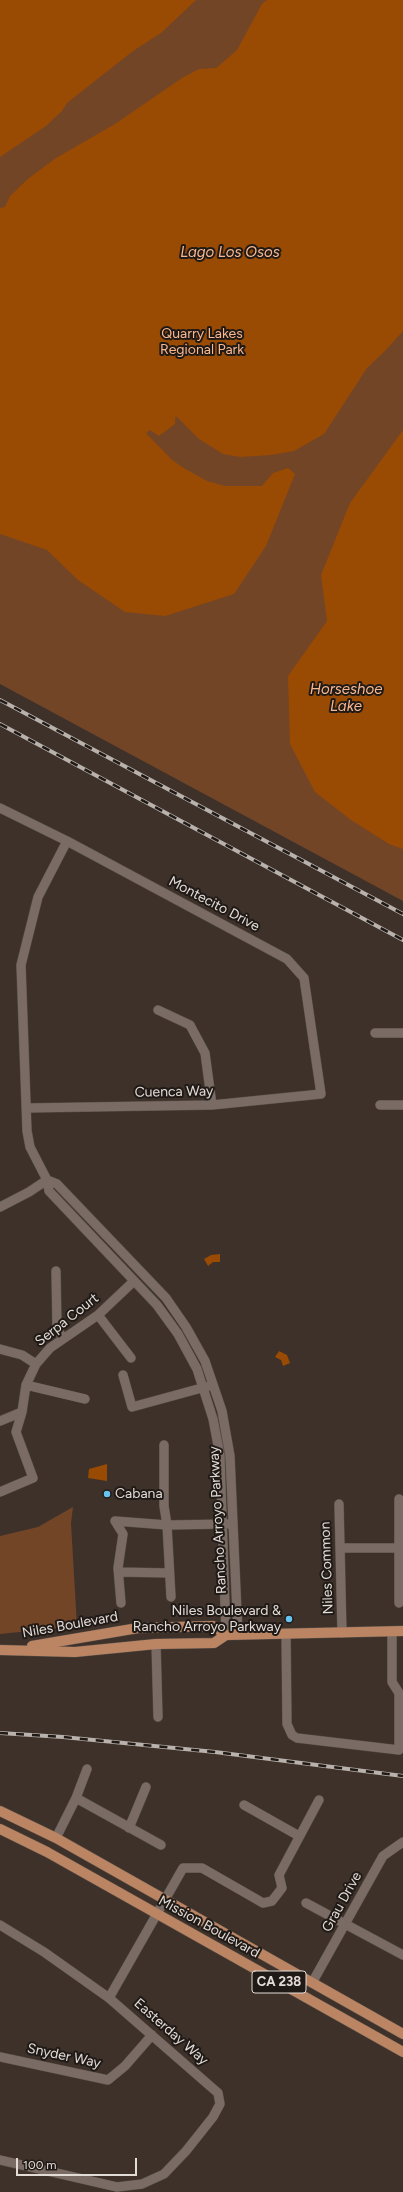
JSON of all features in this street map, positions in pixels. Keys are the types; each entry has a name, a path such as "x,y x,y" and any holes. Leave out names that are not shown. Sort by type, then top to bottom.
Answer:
{"main road":[{"name":"Niles Boulevard","path":"0,1650 138,1628 213,1626 226,1635"},
{"name":"Niles Boulevard","path":"12,1649 75,1652 156,1644 214,1643 226,1635 403,1631"},
{"name":"Mission Boulevard","path":"0,1811 56,1838 403,2034"},
{"name":"Mission Boulevard","path":"0,1829 47,1852 403,2052"}],"street":[{"name":"Montecito Drive","path":"0,808 67,841 287,959 304,978 321,1094"},
{"name":"Rancho Arroyo Parkway","path":"67,841 38,897 21,966 27,1131 30,1147 47,1180 49,1192 157,1305 178,1334 197,1369 204,1387 218,1439 226,1635"},
{"path":"158,1010 190,1025 205,1053 212,1106"},
{"path":"374,1033 403,1033"},
{"name":"Cuenca Way","path":"27,1108 212,1106 321,1094"},
{"path":"380,1105 403,1105"},
{"name":"Rancho Arroyo Parkway","path":"47,1180 57,1184 166,1298 198,1346 214,1384 230,1456 238,1635"},
{"path":"0,1207 29,1192 47,1180"},
{"path":"56,1271 57,1329 63,1338"},
{"name":"Serpa Court","path":"0,1492 33,1478 16,1432 22,1412 26,1385 36,1364 50,1348 98,1315 134,1280"},
{"path":"98,1315 131,1358"},
{"path":"0,1348 22,1355 36,1364"},
{"path":"123,1375 132,1407 214,1384"},
{"path":"26,1385 85,1399"},
{"path":"0,1421 22,1412"},
{"path":"164,1445 164,1506 167,1525 171,1597"},
{"path":"399,1499 401,1548 399,1603"},
{"name":"Niles Common","path":"339,1504 342,1633"},
{"path":"121,1603 119,1572 123,1534 115,1521 167,1525 233,1524"},
{"path":"340,1548 401,1548"},
{"path":"119,1572 169,1573"},
{"path":"286,1634 287,1724 292,1735 297,1738 399,1750 399,1693 392,1682 392,1632"},
{"path":"156,1644 158,1717"},
{"path":"56,1838 76,1798 86,1769"},
{"path":"129,1828 146,1787"},
{"path":"76,1798 160,1845"},
{"path":"109,1998 156,1913 183,1868 202,1868 263,1903 272,1901 282,1888 279,1875 318,1800"},
{"path":"244,1805 299,1836"},
{"name":"Grau Drive","path":"312,1983 346,1925 383,1856 403,1842"},
{"path":"306,1903 403,1956"},
{"name":"Easterday Way","path":"0,1925 44,1952 109,1998 218,2093 220,2104 213,2117 164,2174 142,2184 117,2187 0,2160"},
{"name":"Snyder Way","path":"0,2057 108,2080 125,2066 152,2035"}],"green space":[{"name":"Quarry Lakes Regional Park","path":"0,0 403,0 403,901 0,684"},
{"path":"73,1507 71,1523 77,1626 0,1634 0,1536 38,1527"}],"water":[{"path":"0,0 196,0 161,33 133,51 67,103 62,111 46,126 0,157"},
{"name":"Lago Los Osos","path":"267,0 403,0 403,331 367,368 324,434 294,451 271,455 240,457 223,454 199,439 177,417 175,417 175,424 159,436 150,430 146,433 171,459 182,467 207,481 225,486 262,486 273,473 288,468 295,474 266,546 234,594 165,616 125,612 78,580 47,550 0,534 0,208 5,207 10,196 29,178 56,158 115,124 182,78 199,69 216,68 237,50 262,4"},
{"name":"Horseshoe Lake","path":"403,430 403,849 389,844 351,820 315,792 290,744 288,676 327,621 321,575 350,503"},
{"path":"220,1254 220,1262 213,1262 208,1266 204,1259 211,1255"},
{"path":"279,1351 287,1355 290,1363 283,1366 281,1360 275,1357"},
{"path":"107,1464 107,1481 88,1478 89,1469"}],"railway":[{"path":"0,700 403,914"},
{"path":"0,724 403,940"},
{"path":"0,1733 63,1737 215,1752 403,1776"}],"place":[{"name":"Cabana","path":"107,1494"},
{"name":"Niles Boulevard & Rancho Arroyo Parkway","path":"289,1619"}]}
